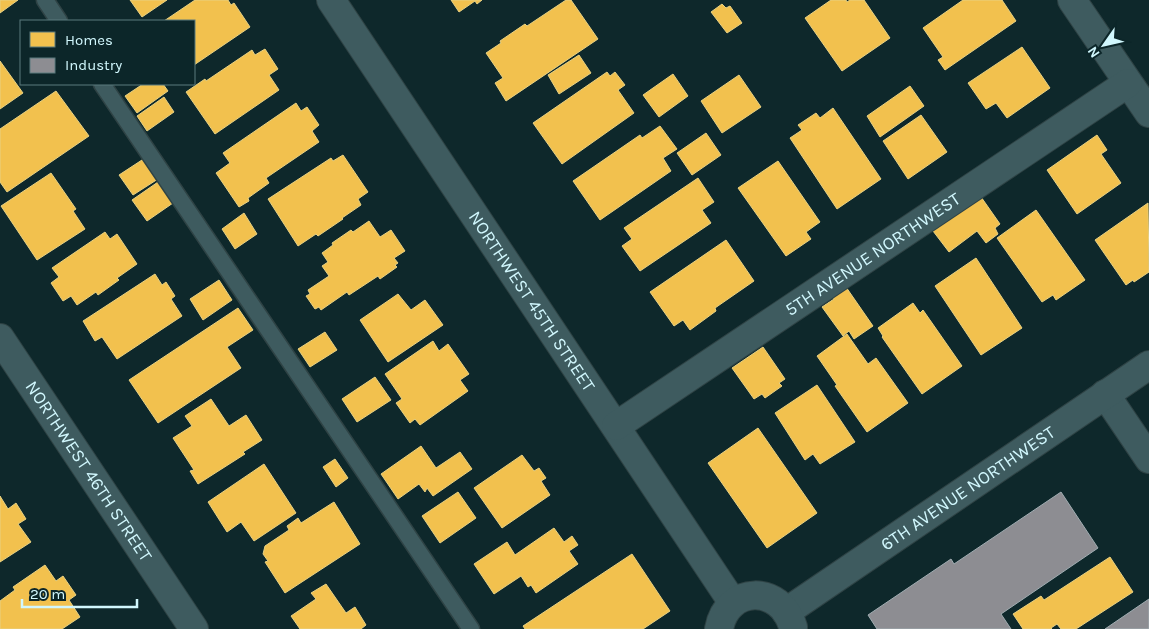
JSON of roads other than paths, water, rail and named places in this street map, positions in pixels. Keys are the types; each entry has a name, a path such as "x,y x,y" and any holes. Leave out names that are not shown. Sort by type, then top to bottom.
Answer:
{"street":[{"name":"NORTHWEST 45TH STREET","path":"331,0 733,603"},
{"path":"1072,0 1141,93"},
{"name":"5TH AVENUE NORTHWEST","path":"616,426 1141,93"},
{"name":"NORTHWEST 46TH STREET","path":"0,338 194,629"},
{"name":"6TH AVENUE NORTHWEST","path":"790,620 1149,364"},
{"path":"1105,394 1149,459"},
{"path":"719,629 720,619 728,607 749,595 762,595 774,600 790,620"}],"lane":[{"path":"45,0 58,20"},
{"path":"103,85 471,629"}]}
